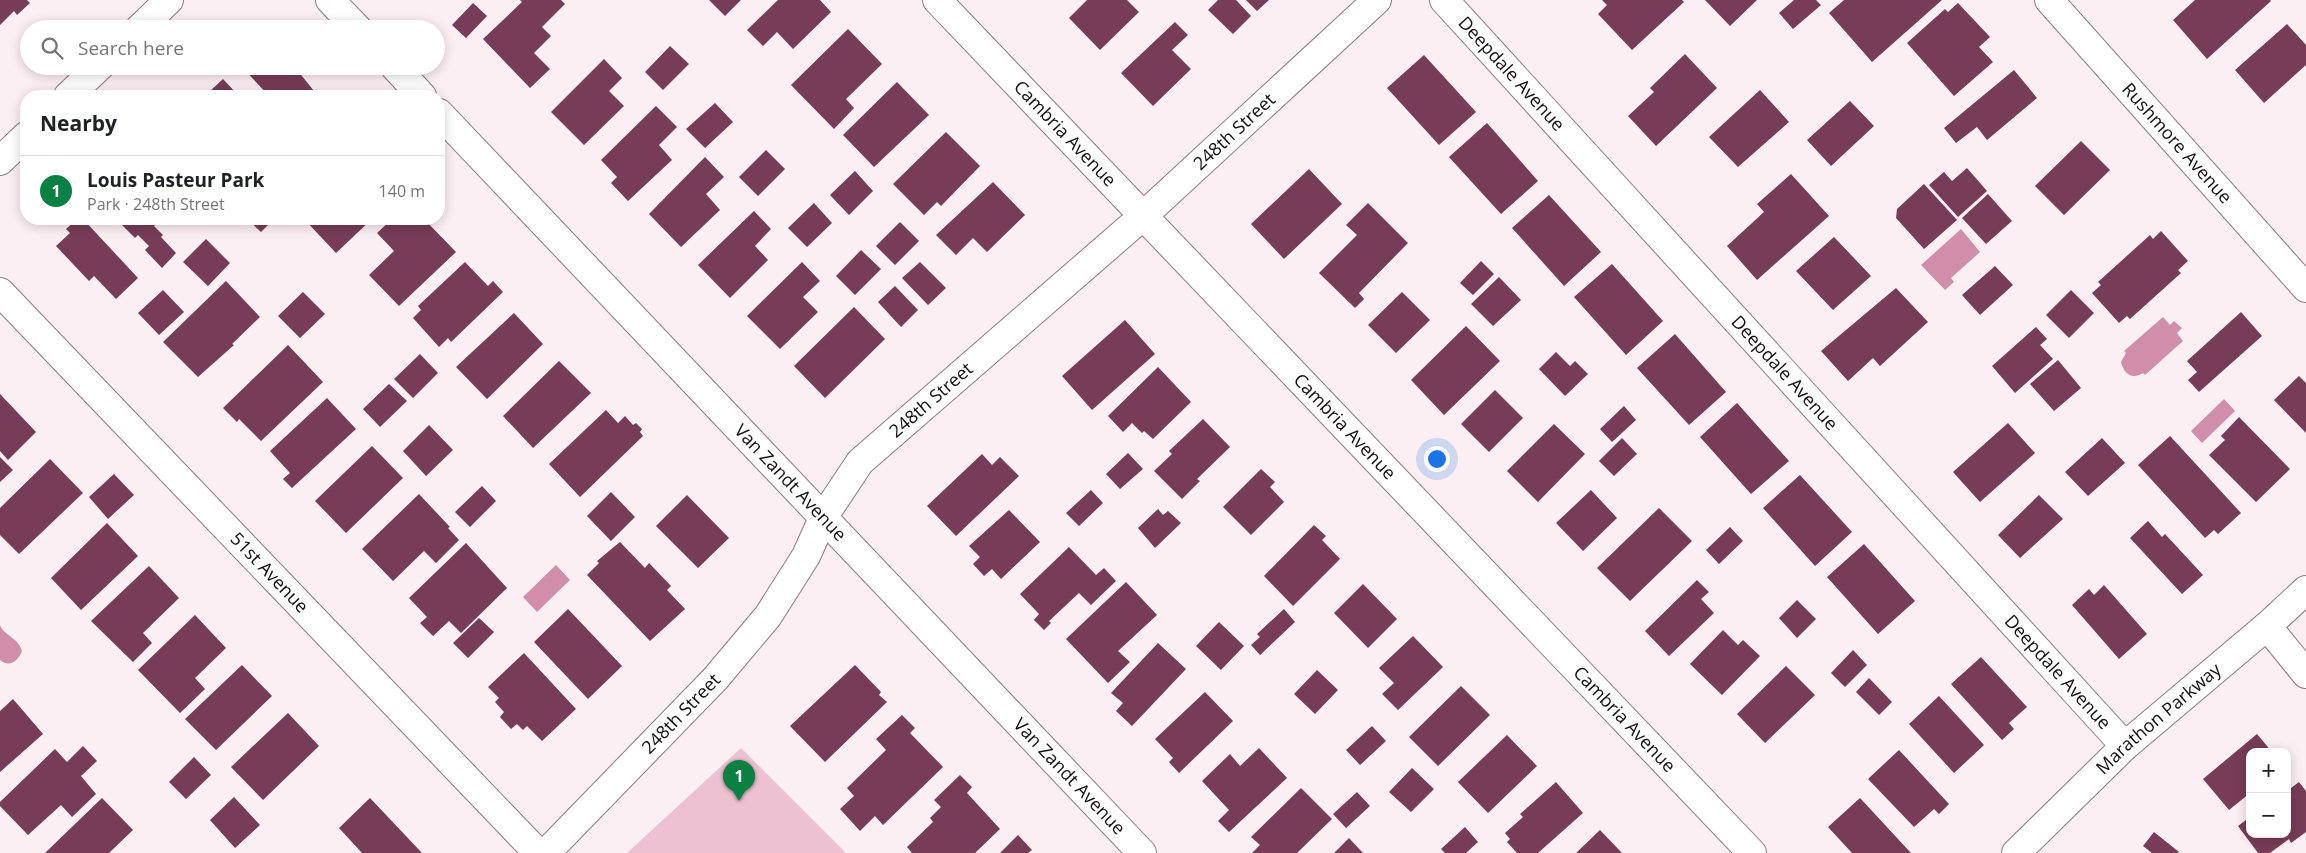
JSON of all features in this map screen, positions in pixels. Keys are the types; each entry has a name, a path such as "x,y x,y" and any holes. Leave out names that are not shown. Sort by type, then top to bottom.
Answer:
{"street":[{"path":"148,20 169,0"},
{"path":"330,0 349,20"},
{"name":"Cambria Avenue","path":"938,0 1752,853"},
{"name":"248th Street","path":"546,853 715,680 768,616 806,556 824,516 860,462 1143,216 1377,0"},
{"name":"Deepdale Avenue","path":"1444,0 2125,746"},
{"name":"Rushmore Avenue","path":"2049,0 2306,288"},
{"path":"74,90 90,75"},
{"path":"402,75 416,90"},
{"name":"Van Zandt Avenue","path":"445,120 824,516 1142,853"},
{"path":"0,161 20,142"},
{"name":"51st Avenue","path":"0,292 538,853"},
{"name":"Marathon Parkway","path":"2016,853 2125,746 2267,626 2306,590"},
{"path":"2267,626 2306,674"}],"shaded area":[{"path":"1961,229 1980,252 1951,278 1954,282 1945,290 1921,265"},
{"path":"2163,317 2170,325 2174,321 2182,328 2177,333 2183,341 2145,375 2143,373 2135,376 2129,375 2124,370 2121,362 2126,353 2124,351"},
{"path":"2224,399 2235,411 2202,443 2191,431"},
{"path":"556,565 570,580 537,612 523,597"},
{"path":"0,625 20,646 22,651 16,660 10,663 0,660"},
{"path":"741,748 846,853 627,853"}],"building":[{"path":"0,0 27,0 30,3 17,15 14,11 0,25"},
{"path":"520,0 561,0 565,4 542,27 551,36 534,53 550,69 530,88 483,39 522,2"},
{"path":"709,0 741,0 725,16"},
{"path":"778,0 820,0 831,12 793,49 777,32 763,46 747,30"},
{"path":"1087,0 1127,0 1139,12 1100,50 1069,18"},
{"path":"1218,0 1236,0 1251,16 1233,34 1208,10"},
{"path":"1246,0 1269,0 1257,11"},
{"path":"1602,0 1682,0 1684,2 1632,50 1598,14 1607,5"},
{"path":"1705,0 1757,0 1730,26"},
{"path":"1794,0 1816,0 1821,5 1793,29 1779,13"},
{"path":"1844,0 1942,0 1872,62 1829,13"},
{"path":"2195,0 2271,1 2207,59 2173,20"},
{"path":"473,3 487,16 466,38 452,25"},
{"path":"1958,3 1990,37 1979,47 1993,62 1954,96 1907,43 1945,9 1948,12"},
{"path":"1175,22 1188,35 1172,50 1191,69 1153,106 1121,73"},
{"path":"2287,24 2306,45 2306,65 2264,103 2235,70"},
{"path":"848,29 882,64 846,99 854,108 834,129 791,85"},
{"path":"670,46 689,64 663,90 645,72"},
{"path":"1685,54 1717,88 1656,146 1628,116 1654,92 1650,88"},
{"path":"1424,55 1476,112 1439,145 1387,88"},
{"path":"604,59 622,78 609,91 624,106 584,145 551,112"},
{"path":"2014,70 2037,98 1987,140 1977,127 1956,143 1944,128"},
{"path":"249,75 301,75 313,90 263,90"},
{"path":"223,79 233,90 211,90"},
{"path":"897,82 929,115 874,167 843,135"},
{"path":"1760,90 1789,122 1738,167 1709,137"},
{"path":"1850,101 1874,126 1831,166 1807,140"},
{"path":"715,103 733,122 705,148 686,129"},
{"path":"656,106 677,127 659,145 672,160 628,201 611,183 617,177 601,160"},
{"path":"1487,123 1538,181 1501,214 1449,157"},
{"path":"946,132 980,166 941,206 937,202 924,215 893,184"},
{"path":"2081,141 2110,170 2064,215 2035,186"},
{"path":"766,150 785,169 758,196 739,177"},
{"path":"705,157 724,177 706,194 720,210 681,247 649,214"},
{"path":"1967,168 1987,191 1958,217 1929,185 1944,172 1952,181"},
{"path":"1309,169 1342,204 1284,259 1251,224"},
{"path":"855,171 873,191 849,215 830,195"},
{"path":"1791,174 1829,216 1757,280 1727,246 1764,212 1757,204"},
{"path":"993,182 1025,215 987,252 973,238 956,255 936,235"},
{"path":"1924,184 1957,220 1924,249 1896,218 1897,209"},
{"path":"1988,194 2012,221 1986,244 1962,218"},
{"path":"1549,195 1601,252 1564,286 1512,228"},
{"path":"814,203 832,223 807,247 788,228"},
{"path":"1368,203 1408,243 1359,293 1364,299 1355,308 1319,273 1357,235 1346,225"},
{"path":"754,211 771,229 755,246 768,260 730,298 698,265"},
{"path":"900,222 919,241 895,265 876,246"},
{"path":"70,225 89,225 138,278 116,299 94,276 89,281 56,246 70,233 66,229"},
{"path":"122,225 155,225 163,235 161,237 176,253 162,268 145,250 149,246 138,235 135,238"},
{"path":"253,225 268,225 261,232"},
{"path":"310,225 366,225 336,253"},
{"path":"386,225 430,225 456,252 399,306 369,275 394,251 377,233"},
{"path":"2161,231 2188,261 2178,270 2181,273 2130,319 2127,316 2119,323 2092,293 2101,285 2098,282 2150,235 2153,239"},
{"path":"1834,237 1871,276 1833,310 1796,271"},
{"path":"206,239 230,263 208,286 183,262"},
{"path":"861,250 881,269 855,295 836,276"},
{"path":"1481,261 1494,274 1473,295 1460,283"},
{"path":"465,262 488,286 493,281 503,292 451,342 448,338 439,347 413,318 421,310 418,306"},
{"path":"802,262 820,281 803,297 818,312 780,349 747,316"},
{"path":"920,262 946,288 928,305 902,278"},
{"path":"1612,264 1663,321 1626,355 1574,297"},
{"path":"1995,266 2013,285 1980,315 1962,295"},
{"path":"1499,277 1521,300 1493,326 1471,304"},
{"path":"226,281 260,317 232,344 234,345 198,377 163,342"},
{"path":"895,286 918,310 901,327 878,302"},
{"path":"1896,288 1928,322 1880,366 1873,358 1848,381 1821,351"},
{"path":"163,290 184,312 159,335 138,313"},
{"path":"2071,290 2094,313 2069,338 2046,315"},
{"path":"303,292 325,314 300,338 278,316"},
{"path":"1402,292 1430,320 1396,353 1368,325"},
{"path":"854,307 885,339 825,398 794,366"},
{"path":"2241,312 2262,336 2199,392 2188,380 2197,372 2187,361"},
{"path":"514,313 543,344 487,399 456,367"},
{"path":"1125,320 1155,354 1092,410 1062,376"},
{"path":"1466,326 1500,361 1444,415 1411,380"},
{"path":"2036,327 2047,339 2040,345 2053,359 2015,393 1992,366"},
{"path":"1675,334 1726,392 1689,425 1637,368"},
{"path":"288,345 323,382 261,441 239,419 237,422 223,408"},
{"path":"1556,352 1570,366 1575,361 1588,374 1565,396 1539,369"},
{"path":"420,354 438,373 413,398 394,379"},
{"path":"2058,360 2081,388 2054,411 2030,384"},
{"path":"559,361 591,393 533,448 503,416"},
{"path":"1158,367 1191,402 1153,439 1144,431 1142,433 1132,423 1123,432 1108,416"},
{"path":"2299,376 2306,383 2306,433 2274,400"},
{"path":"389,384 407,401 380,427 363,409"},
{"path":"1495,390 1523,418 1489,452 1461,424"},
{"path":"0,394 36,432 8,460 0,451"},
{"path":"327,398 356,429 292,488 283,479 290,473 270,451"},
{"path":"1737,403 1789,461 1751,494 1700,437"},
{"path":"1624,406 1636,420 1612,442 1600,429"},
{"path":"606,410 618,423 625,416 633,425 636,423 642,429 640,432 643,436 580,497 549,464"},
{"path":"2239,417 2290,469 2256,502 2209,455 2225,440 2221,436"},
{"path":"1203,419 1230,447 1197,479 1200,481 1182,499 1154,471 1172,454 1169,451"},
{"path":"2008,423 2035,453 1980,502 1953,472"},
{"path":"1554,424 1585,454 1538,502 1507,471"},
{"path":"429,425 453,450 426,476 403,451"},
{"path":"2170,436 2241,513 2218,534 2214,530 2205,538 2138,465"},
{"path":"1622,438 1637,454 1614,476 1599,461"},
{"path":"2102,438 2125,463 2088,496 2065,472"},
{"path":"372,446 403,478 346,533 315,501"},
{"path":"1128,453 1143,469 1120,489 1106,474"},
{"path":"982,454 992,465 1000,457 1019,476 956,536 927,506"},
{"path":"0,457 13,470 0,482"},
{"path":"50,459 83,493 19,554 0,535 0,508"},
{"path":"1261,469 1275,482 1270,487 1284,502 1251,535 1223,507"},
{"path":"114,474 134,495 108,519 89,497"},
{"path":"1800,475 1852,532 1815,566 1763,508"},
{"path":"482,486 496,501 470,527 455,512"},
{"path":"1091,490 1103,503 1079,526 1066,513"},
{"path":"1591,490 1617,518 1583,551 1556,523"},
{"path":"611,492 635,517 611,541 587,516"},
{"path":"419,494 450,527 448,528 459,540 436,563 424,551 393,581 362,549"},
{"path":"687,495 729,538 698,568 656,526"},
{"path":"2039,495 2063,519 2020,558 1998,535"},
{"path":"1659,508 1692,541 1630,601 1597,568"},
{"path":"1158,509 1163,515 1168,511 1181,523 1155,548 1138,528"},
{"path":"1009,510 1040,542 1001,579 992,569 984,576 973,564 980,557 969,546"},
{"path":"2148,521 2162,537 2165,534 2203,575 2182,594 2130,538"},
{"path":"107,523 138,556 81,610 51,578"},
{"path":"1314,525 1326,536 1322,540 1340,559 1293,606 1264,576"},
{"path":"1730,527 1743,541 1719,564 1706,550"},
{"path":"620,542 645,568 649,563 671,586 667,590 685,609 650,641 587,575 599,563 597,561"},
{"path":"466,543 507,588 461,633 449,621 433,636 420,623 427,617 409,598"},
{"path":"1864,544 1915,601 1878,634 1827,577"},
{"path":"1069,547 1096,575 1104,568 1116,581 1091,605 1079,593 1049,621 1051,623 1044,630 1034,620 1039,614 1020,594"},
{"path":"149,566 179,598 143,633 152,643 133,662 91,621"},
{"path":"1697,580 1709,592 1701,599 1714,613 1669,656 1645,631"},
{"path":"1126,582 1157,615 1118,651 1130,662 1108,683 1066,639"},
{"path":"1363,584 1397,619 1368,648 1334,613"},
{"path":"2104,585 2147,634 2119,659 2072,605 2089,589 2094,595"},
{"path":"1797,600 1816,619 1797,638 1779,618"},
{"path":"568,609 622,666 588,699 534,642"},
{"path":"1284,609 1295,622 1260,655 1251,645 1260,637 1257,634"},
{"path":"195,615 226,648 195,678 205,689 180,713 138,670"},
{"path":"479,618 494,632 468,658 453,643"},
{"path":"1219,622 1244,646 1221,670 1196,646"},
{"path":"1723,630 1738,645 1743,640 1760,656 1722,695 1690,664"},
{"path":"1413,636 1443,667 1398,710 1382,694 1394,683 1379,668"},
{"path":"1158,643 1186,669 1132,726 1116,711 1123,703 1111,693"},
{"path":"1853,650 1867,665 1845,687 1831,673"},
{"path":"524,653 576,709 542,741 527,726 523,730 517,724 511,729 500,717 504,712 495,702 499,698 488,687"},
{"path":"1981,657 2027,707 2009,723 2014,729 2002,740 1951,684"},
{"path":"242,665 272,696 216,750 185,719"},
{"path":"855,665 881,692 879,695 887,702 825,762 790,726"},
{"path":"1786,666 1815,695 1765,743 1737,714"},
{"path":"1317,670 1338,690 1315,714 1294,694"},
{"path":"1869,678 1892,702 1879,715 1856,692"},
{"path":"1461,686 1490,715 1438,766 1409,737"},
{"path":"1205,692 1233,721 1179,773 1169,762 1173,758 1155,739"},
{"path":"1939,696 1984,745 1954,773 1909,724"},
{"path":"13,699 43,734 0,772 0,711"},
{"path":"288,713 319,746 263,800 231,767"},
{"path":"902,715 915,728 910,733 943,767 883,825 875,816 860,831 840,809 854,796 847,788 886,750 876,739"},
{"path":"1372,726 1386,741 1360,765 1346,750"},
{"path":"2257,734 2269,748 2246,748 2246,796 2229,810 2203,779"},
{"path":"1507,735 1537,766 1488,813 1458,782"},
{"path":"83,746 97,761 81,776 96,794 72,817 61,805 28,835 0,806 0,802 55,749 67,762"},
{"path":"1259,748 1287,778 1229,832 1218,821 1229,810 1202,781 1230,754 1240,766"},
{"path":"1899,750 1949,804 1939,814 1934,809 1914,827 1868,779"},
{"path":"194,757 211,775 186,799 169,782"},
{"path":"1412,768 1434,789 1411,812 1389,792"},
{"path":"960,775 972,787 967,793 1000,829 975,853 912,853 907,847 933,822 930,818 941,807 934,800"},
{"path":"1556,782 1583,813 1538,853 1517,853 1507,842 1510,839 1505,833 1523,817 1520,814"},
{"path":"2299,782 2306,791 2306,832 2291,843 2289,839 2270,853 2258,853 2247,838 2291,838 2291,788"},
{"path":"1301,788 1332,819 1297,853 1252,853 1260,845 1251,837"},
{"path":"1357,792 1370,806 1346,828 1333,814"},
{"path":"234,797 260,825 235,848 210,820"},
{"path":"102,798 133,830 109,853 45,853"},
{"path":"370,798 422,853 362,853 339,828"},
{"path":"1860,798 1911,853 1852,853 1828,827"},
{"path":"2246,820 2246,837 2238,826"},
{"path":"1465,827 1478,842 1466,853 1445,853 1441,849"},
{"path":"1600,830 1622,853 1576,853"},
{"path":"2154,832 2179,852 2152,853 2143,846"},
{"path":"1018,835 1032,850 1028,853 1000,853"},
{"path":"1349,838 1363,853 1334,853"}],"place":[{"name":"Louis Pasteur Park","path":"739,801"}]}
